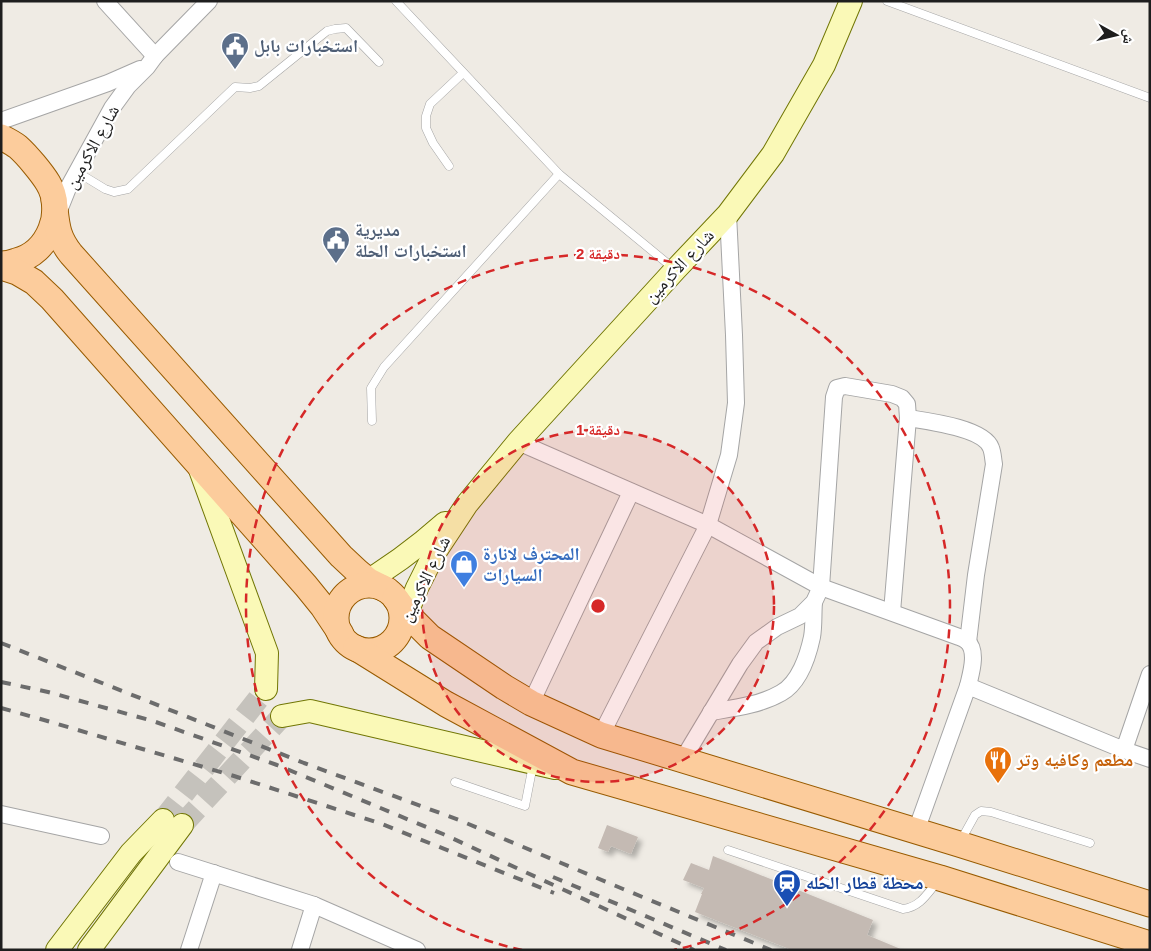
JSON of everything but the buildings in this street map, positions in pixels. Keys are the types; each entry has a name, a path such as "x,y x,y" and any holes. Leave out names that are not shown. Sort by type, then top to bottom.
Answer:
{"main road":[{"path":"1,137 17,147 48,183 53,218 62,243 341,556 385,600 430,636 504,687 531,703 601,735 1150,904"},
{"path":"2,265 22,260 38,250 53,218"},
{"path":"2,265 34,282 52,298 306,586 348,641 446,704 572,772 929,874 1150,944"},
{"path":"345,595 385,600 394,640 386,647 371,651 366,651 348,641 337,624 336,614 339,604 345,595"},
{"path":"924,834 934,842 935,849 932,860 924,868 929,874"},
{"path":"974,888 970,882 970,868 975,859 986,852"}],"street":[{"path":"105,1 151,62"},
{"name":"شارع الاكرمين","path":"53,218 112,108 128,86 209,1"},
{"name":"شارع الاكرمين","path":"466,504 410,553 379,574 385,600 417,588 434,554 466,504 518,442 728,214 773,154 824,65 851,1"},
{"name":"شارع الاكرمين","path":"1,121 108,83 151,62"},
{"path":"601,735 708,525 729,454 736,403 728,214"},
{"path":"683,759 740,664 756,642 777,626 800,616 814,602 821,587 834,397 837,388 845,386 892,394 902,398 907,404 908,418 892,612"},
{"path":"908,418 966,430 981,437 991,446 994,464 976,575 968,642 972,652 972,668 924,834"},
{"path":"518,442 708,525 821,587 959,636 968,642"},
{"path":"198,464 267,653 266,689"},
{"path":"531,703 632,492"},
{"path":"711,712 757,703 783,692 798,677 812,636 814,602"},
{"path":"1124,750 1150,674"},
{"path":"968,686 1150,759"},
{"path":"282,716 310,711 572,772"},
{"path":"3,818 100,836"},
{"path":"57,950 131,853 172,823 89,950"},
{"path":"178,862 314,905 417,950"},
{"path":"189,950 214,873"},
{"path":"300,950 314,905"}],"lane":[{"path":"396,1 559,174 675,270"},
{"path":"887,1 1150,98"},
{"path":"77,172 105,189 114,192 128,189 236,87 250,88 259,86 327,31 346,28 379,62"},
{"path":"449,166 433,143 426,128 426,116 430,104 463,73"},
{"path":"372,421 371,388 384,367 559,174"},
{"path":"455,782 525,806 534,763"},
{"path":"959,844 975,815 981,811 991,812 1090,843"},
{"path":"728,850 903,909 917,905 929,874"}],"tunnel":[{"path":"163,820 266,689"},
{"path":"182,825 282,716"}],"railway":[{"path":"1,643 304,763 459,820 771,950"},
{"path":"1,682 48,692 153,721 277,765 443,834 694,950"},
{"path":"1,708 234,776 382,824 554,893"},
{"path":"553,877 726,950"}],"place":[{"name":"استخبارات بابل","path":"235,70"},
{"name":"مديرية استخبارات الحلة","path":"336,264"},
{"name":"المحترف لانارة السيارات","path":"464,588"},
{"name":"مطعم وكافيه وتر","path":"998,784"},
{"name":"محطة قطار الحله","path":"787,907"}]}
